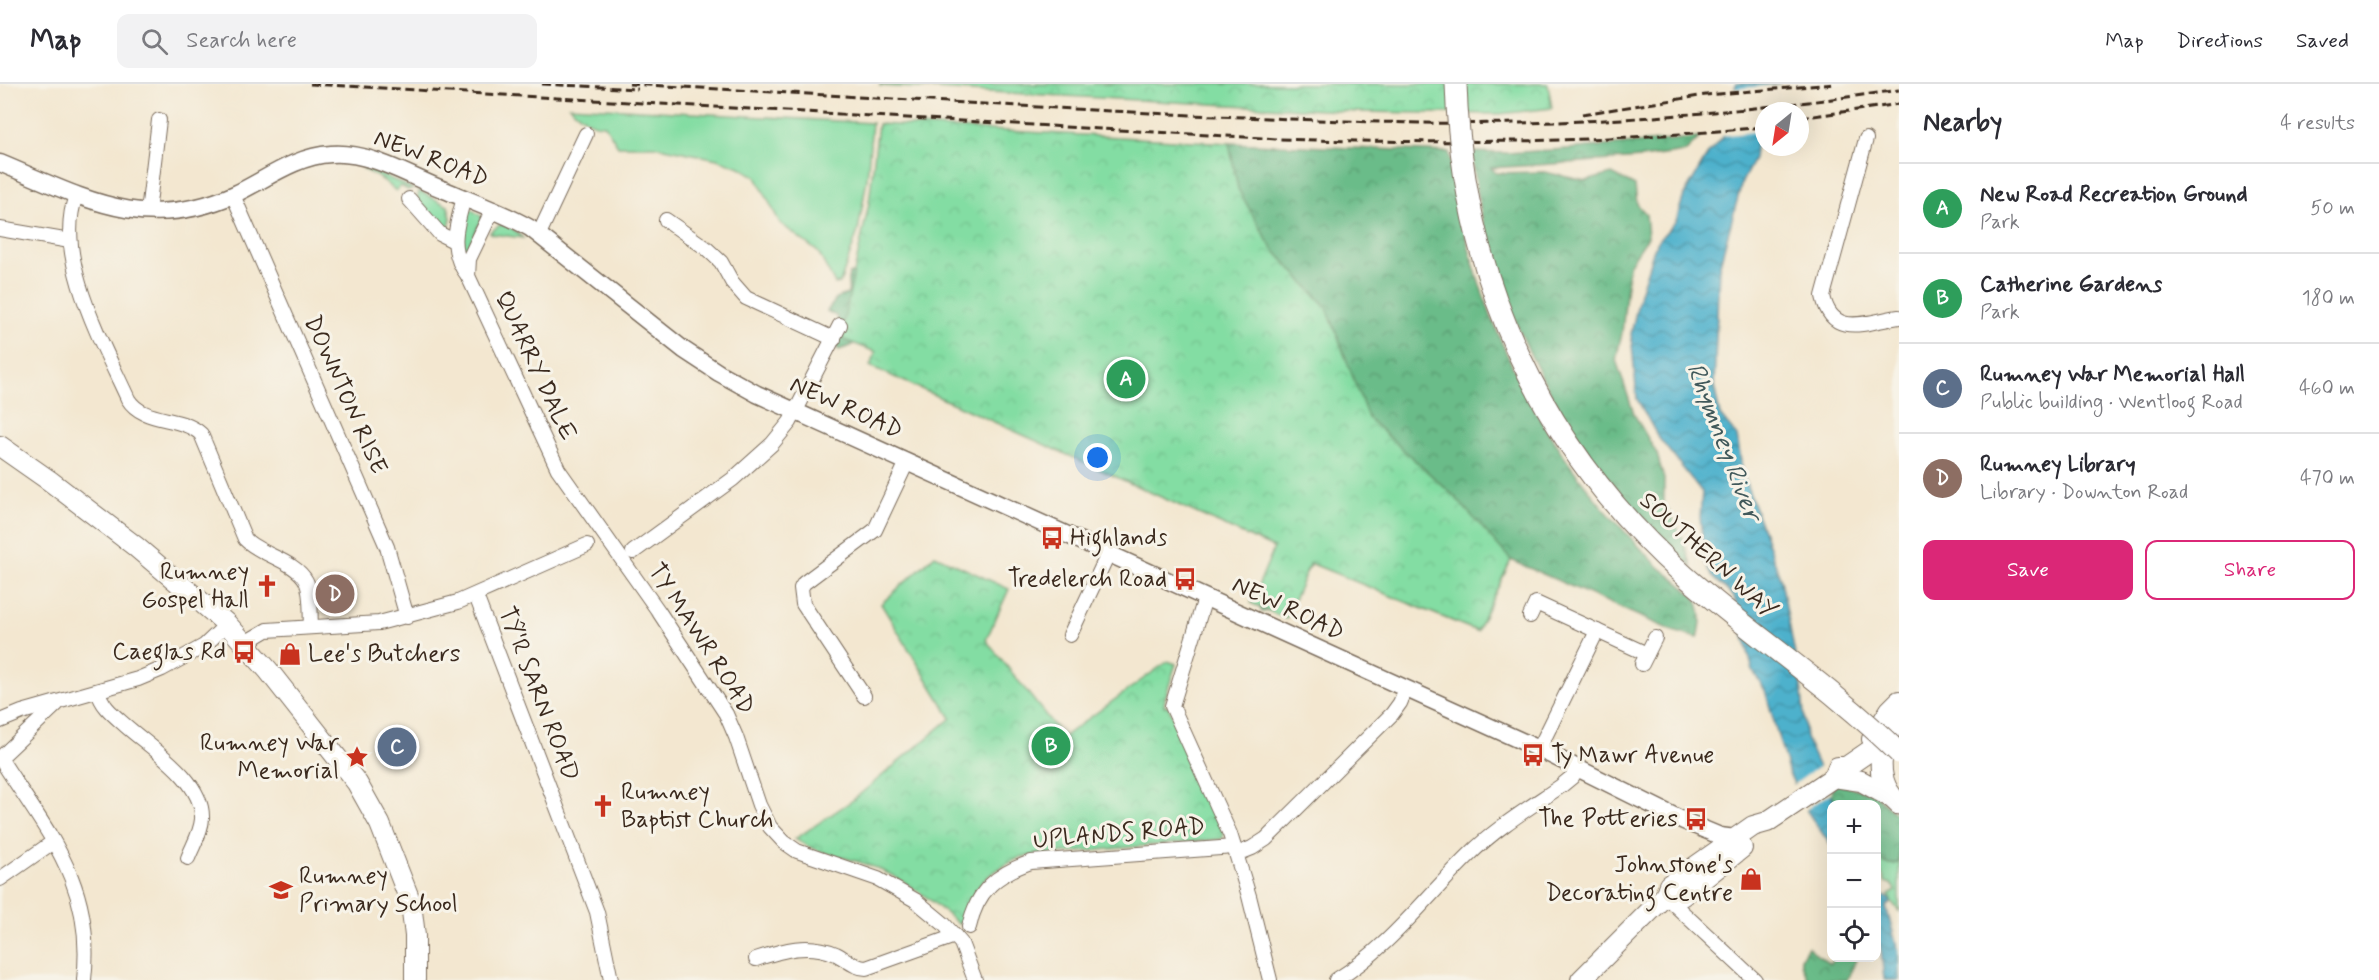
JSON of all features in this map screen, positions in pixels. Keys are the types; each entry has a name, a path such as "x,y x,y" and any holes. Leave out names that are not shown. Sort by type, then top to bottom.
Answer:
{"main road":[{"name":"SOUTHERN WAY","path":"1456,84 1459,141 1469,208 1488,279 1524,368 1548,412 1571,447 1619,509 1661,554 1721,607 1870,726 1892,747"},
{"path":"0,446 135,546 227,624 245,643 357,783 374,811 411,903 415,936 415,980"},
{"path":"1836,772 1842,760 1876,735 1890,710 1899,701"},
{"path":"1896,801 1880,764 1892,747 1899,716"},
{"path":"1581,980 1665,896 1669,885 1753,826 1774,817 1836,772 1892,747"},
{"path":"1836,772 1861,782 1896,801"},
{"path":"1665,896 1682,896 1760,834 1774,817"}],"street":[{"path":"148,212 159,120"},
{"path":"539,234 586,134"},
{"path":"1866,139 1822,296 1830,316 1842,324 1899,317"},
{"name":"NEW ROAD","path":"0,163 76,196 111,207 148,212 170,212 200,207 233,195 298,162 318,155 341,153 383,164 493,209 539,234 702,363 795,412 1539,749 1684,821 1720,836 1735,838"},
{"name":"DOWNTON RISE","path":"233,195 387,547 407,616"},
{"path":"76,196 69,220 70,241 83,296 132,406 142,412 192,427 201,434 245,539 295,569 306,581 311,627"},
{"path":"464,198 454,241 459,260 468,276"},
{"path":"409,199 440,234 454,241"},
{"name":"QUARRY DALE","path":"493,209 469,259 468,276 558,469 603,534"},
{"path":"666,220 706,248 721,262 732,282 746,298 834,339"},
{"path":"0,229 70,241"},
{"path":"633,552 754,462 781,434 795,412 840,325"},
{"path":"864,696 802,604 801,588 875,530 908,462"},
{"name":"TY MAWR ROAD","path":"603,534 665,620 726,714 759,805 777,835 797,851 878,879 902,891 926,908 955,936 964,949 975,980"},
{"path":"245,643 267,630 367,625 407,616 476,596 588,545"},
{"path":"1070,634 1108,554"},
{"name":"TŶ'R SARN ROAD","path":"476,596 597,912 612,980"},
{"path":"1205,597 1172,706 1235,850 1270,980"},
{"path":"1530,616 1536,603 1597,631 1644,659 1655,638"},
{"path":"0,721 138,679 175,663 204,646 227,624"},
{"path":"1539,749 1597,631"},
{"name":"UPLANDS ROAD","path":"969,927 974,907 985,889 1009,871 1031,862 1252,848 1266,839 1392,714 1406,689"},
{"path":"98,691 106,708 186,780 198,795 202,812 201,829 188,858"},
{"path":"58,702 0,758 74,880 82,910 86,939 84,980"},
{"path":"1336,980 1392,937 1481,844 1561,786 1572,777 1578,768"},
{"name":"NEW ROAD","path":"1684,821 1703,841 1703,854 1699,863"},
{"path":"0,879 53,843"},
{"path":"1665,896 1755,980"},
{"path":"756,959 789,948 811,948 834,954 860,968 866,968 955,936"}],"green space":[{"path":"880,84 1548,84 1552,108 1500,114 1359,112 880,86"},
{"path":"569,106 872,123 867,179 858,231 840,283 835,284 818,252 780,223 756,177 740,167 717,159 655,146 618,146 605,125 590,122"},
{"path":"878,124 1229,143 1238,189 1271,247 1327,308 1368,418 1455,497 1511,560 1477,631 1310,563 1286,619 1251,603 1274,548 870,366 876,352 842,339 841,334 869,203"},
{"path":"1699,138 1685,152 1641,158 1491,168 1496,173 1544,172 1586,181 1612,174 1635,186 1637,204 1646,214 1648,237 1629,265 1622,333 1616,360 1634,414 1657,454 1664,479 1664,502 1682,537 1692,567 1655,531 1590,454 1563,414 1539,371 1500,279 1483,220 1471,152 1507,153"},
{"path":"1229,143 1449,152 1469,249 1484,296 1522,387 1574,471 1605,510 1658,566 1696,599 1701,616 1698,638 1673,631 1511,560 1477,631 1311,563 1283,600 1268,611 1262,612 1257,604 1274,548 927,391 927,384 1455,497 1368,418 1327,308 1271,247 1238,189"},
{"path":"364,167 414,189 408,190 401,186 396,191 383,180 363,169"},
{"path":"419,191 448,206 451,218 449,227 442,228 417,200"},
{"path":"471,209 482,217 464,252 461,251 461,228"},
{"path":"500,225 509,226 523,238 490,232"},
{"path":"857,272 855,342 839,350 836,347 839,322 836,316 827,311 838,297 848,294 849,274"},
{"path":"935,555 1009,589 986,640 1063,737 1168,661 1176,664 1164,706 1168,706 1224,834 1222,839 1021,857 984,880 972,897 965,919 958,924 937,905 903,881 865,864 812,848 795,839 853,800 951,718 881,604"},
{"path":"1836,784 1873,793 1881,800 1833,800 1829,794"},
{"path":"1881,800 1899,816 1899,862 1885,863 1881,860"},
{"path":"1881,861 1890,864 1899,862 1899,911 1889,895 1896,891 1891,884 1885,882 1881,871"},
{"path":"1808,947 1829,964 1831,962 1855,962 1847,980 1808,980 1802,967 1801,960"}],"water":[{"name":"Rhymney River","path":"1736,84 1781,84 1773,102 1755,102 1754,159 1742,182 1719,268 1714,386 1720,415 1737,436 1743,475 1781,580 1802,692 1806,738 1833,800 1827,800 1827,840 1807,811 1788,771 1765,690 1753,671 1734,597 1712,576 1705,562 1700,517 1702,492 1658,437 1637,399 1631,334 1640,293 1656,243 1676,221 1684,195 1708,154 1725,134"},
{"path":"1881,895 1891,901 1886,907 1898,951 1899,980 1884,980 1881,951"}],"pier":[{"path":"1784,84 1776,102 1755,102 1755,132 1720,136 1731,89"},
{"path":"1821,765 1832,792 1804,811 1792,786"}],"railway":[{"path":"310,84 1278,139 1521,141 1642,136 1755,128"},
{"path":"542,84 638,89"},
{"path":"629,84 1191,115 1435,123 1565,122 1660,116 1756,108 1899,90"},
{"path":"1582,114 1706,95 1834,84"},
{"path":"1809,117 1899,104"}],"place":[{"name":"New Road Recreation Ground","path":"1126,379"},
{"name":"Highlands","path":"1052,538"},
{"name":"Tredelerch Road","path":"1185,579"},
{"name":"Rumney Gospel Hall","path":"267,586"},
{"name":"Rumney Library","path":"335,594"},
{"name":"Caeglas Rd","path":"244,652"},
{"name":"Lee's Butchers","path":"290,654"},
{"name":"Catherine Gardens","path":"1051,746"},
{"name":"Rumney War Memorial Hall","path":"397,747"},
{"name":"Ty Mawr Avenue","path":"1533,755"},
{"name":"Rumney War Memorial","path":"357,757"},
{"name":"Rumney Baptist Church","path":"603,806"},
{"name":"The Potteries","path":"1696,819"},
{"name":"Johnstone's Decorating Centre","path":"1751,879"},
{"name":"Rumney Primary School","path":"281,890"}]}
